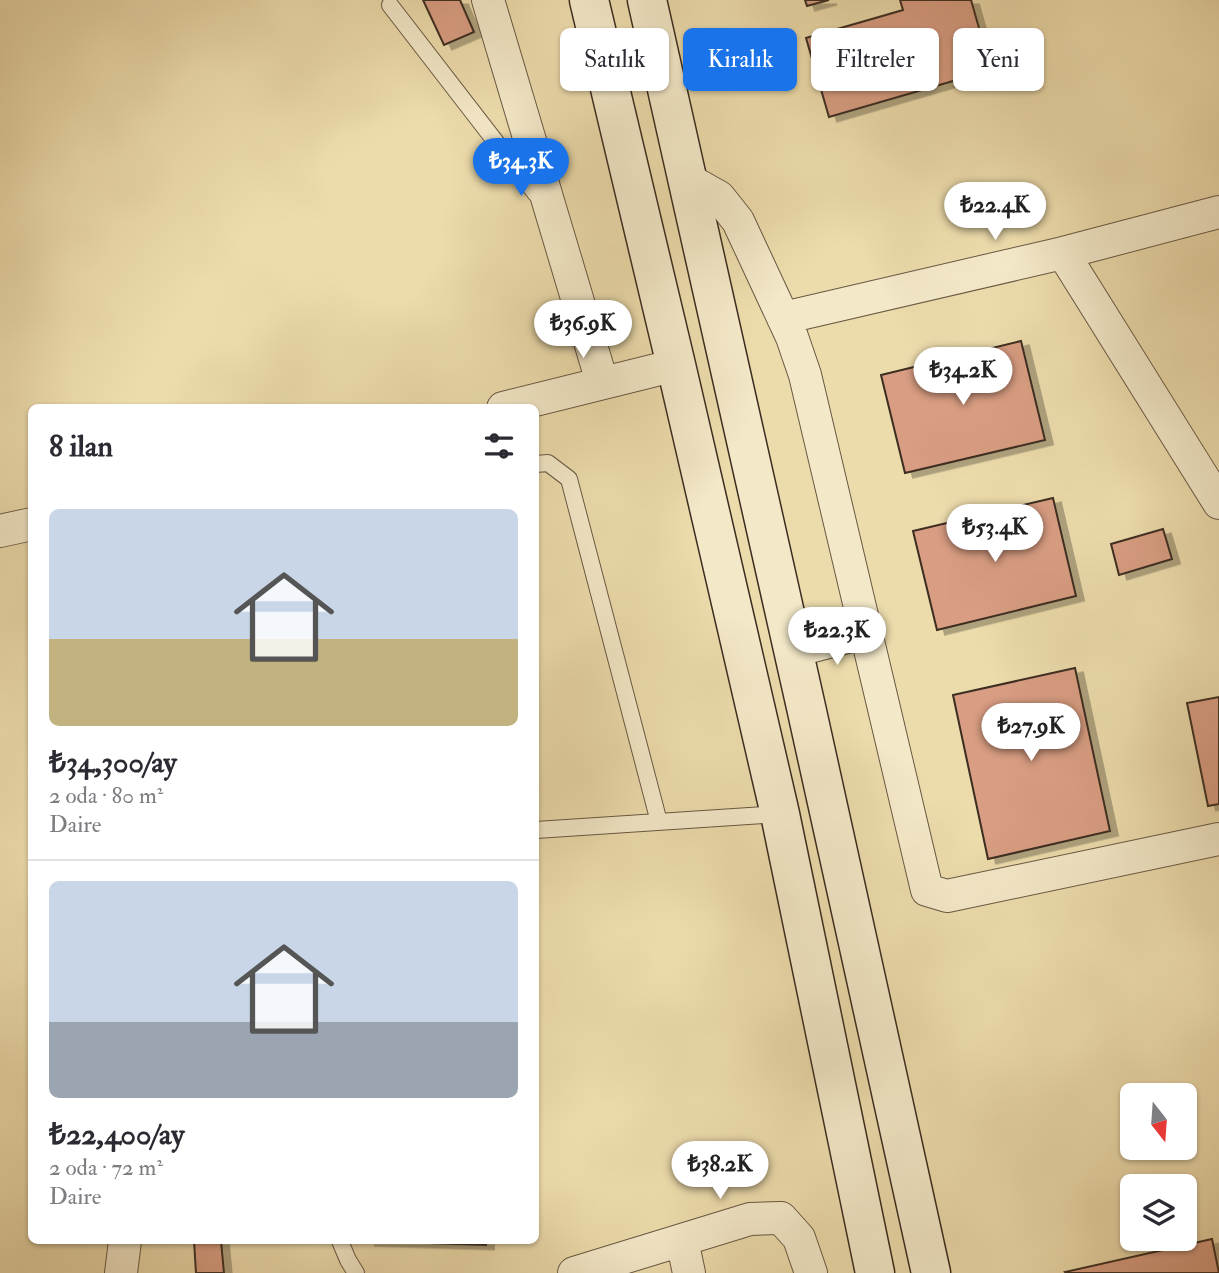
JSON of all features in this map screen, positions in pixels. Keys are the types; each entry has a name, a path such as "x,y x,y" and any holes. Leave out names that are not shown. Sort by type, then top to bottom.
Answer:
{"main road":[{"path":"589,0 780,814 875,1273"},
{"path":"647,0 932,1273"}],"street":[{"path":"488,0 602,382"},
{"path":"687,179 719,197 738,221 792,337 806,375 927,890 947,896 1219,839"},
{"path":"783,318 1063,253 1219,212"},
{"path":"1063,253 1219,503"},
{"path":"518,404 676,365"},
{"path":"0,531 28,525"},
{"path":"794,651 866,632"},
{"path":"574,1273 750,1219 781,1218 799,1238 811,1273"},
{"path":"682,1240 689,1273"},
{"path":"121,1273 125,1244"}],"lane":[{"path":"390,5 553,215"},
{"path":"539,464 548,463 569,479 659,822"},
{"path":"539,830 780,814"},
{"path":"341,1244 356,1273"}],"building":[{"path":"423,0 460,0 474,32 444,45"},
{"path":"805,0 829,0 807,6"},
{"path":"900,0 971,0 979,28 953,28 953,81 939,85 939,28 841,28 903,10"},
{"path":"811,37 811,55 806,38"},
{"path":"821,91 919,91 829,117"},
{"path":"1021,341 1045,440 905,473 881,375"},
{"path":"1053,498 1076,596 937,630 913,531"},
{"path":"1163,529 1172,559 1119,575 1111,544"},
{"path":"1075,668 1110,831 988,859 953,695"},
{"path":"1219,697 1219,804 1208,806 1187,703"},
{"path":"1212,1239 1219,1273 1065,1272 1159,1251 1197,1251 1197,1242"},
{"path":"194,1244 221,1244 224,1273 196,1273"}]}
